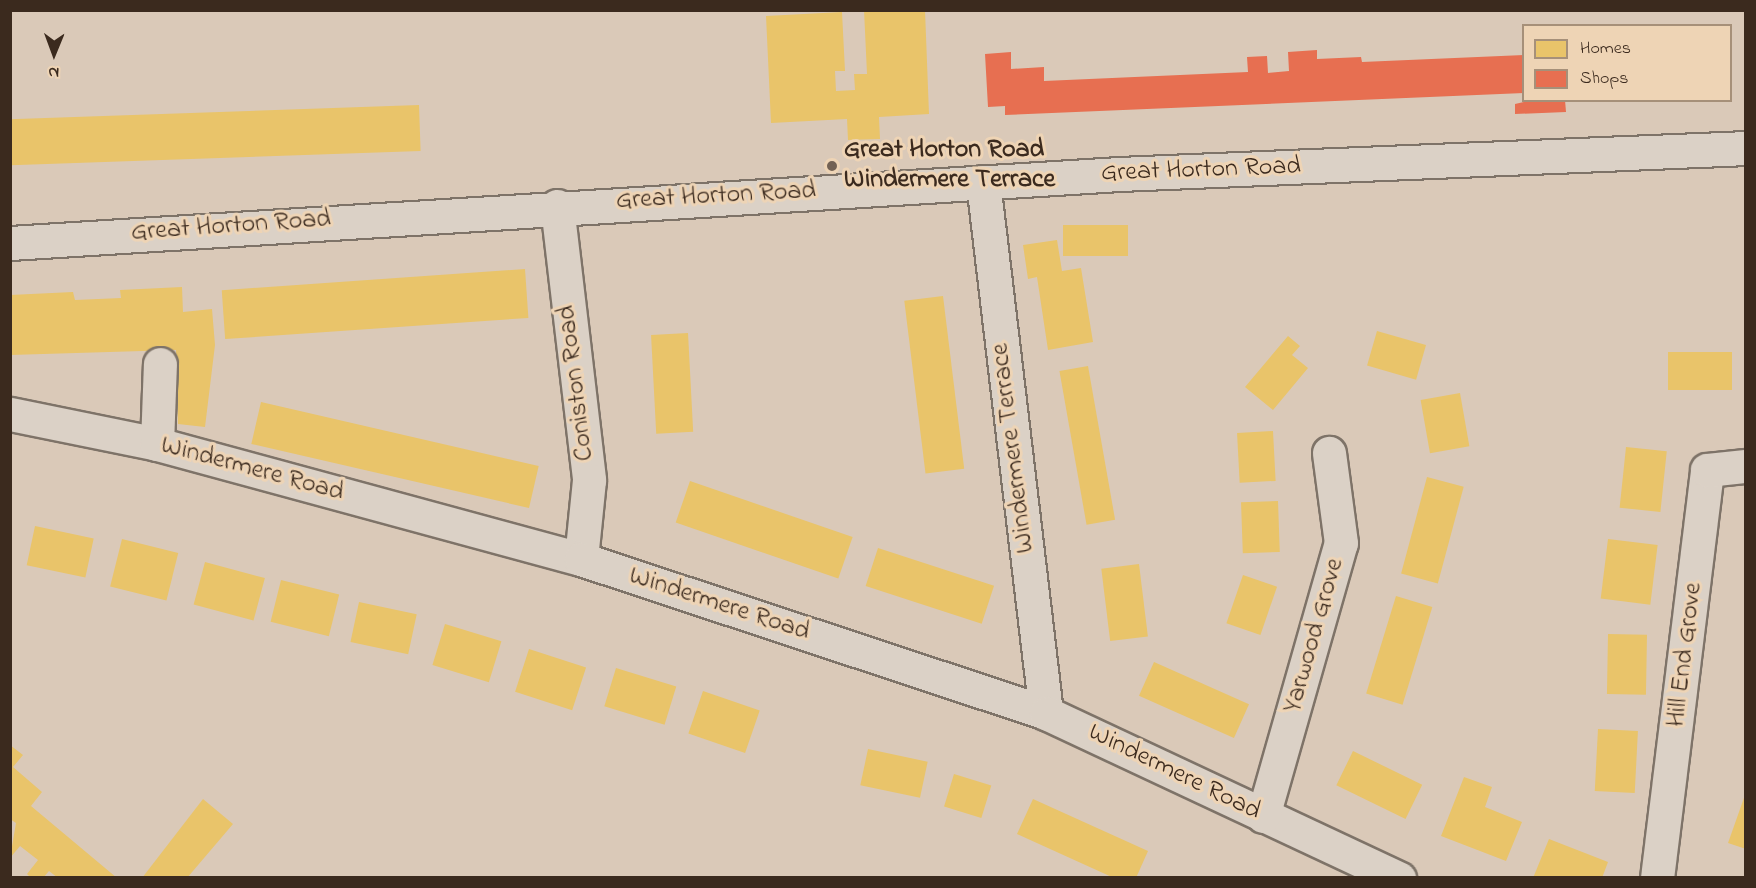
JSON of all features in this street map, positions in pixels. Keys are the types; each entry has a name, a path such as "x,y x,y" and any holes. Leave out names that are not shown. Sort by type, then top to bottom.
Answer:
{"street":[{"name":"Great Horton Road","path":"10,243 557,206 983,182 1746,148"},
{"name":"Windermere Terrace","path":"983,182 1046,713"},
{"name":"Coniston Road","path":"557,206 589,480 581,559"},
{"path":"157,444 160,364"},
{"name":"Windermere Road","path":"10,414 157,444 581,559 1046,713 1399,878"},
{"name":"Yarwood Grove","path":"1263,816 1341,543 1329,453"},
{"name":"Hill End Grove","path":"1657,878 1707,470 1746,466"}],"building: Homes":[{"path":"864,10 925,10 929,114 879,117 880,139 848,140 847,119 771,123 766,16 842,12 845,71 835,71 836,91 855,90 854,74 867,74"},
{"path":"419,105 421,151 11,165 10,119"},
{"path":"1063,225 1128,225 1128,256 1063,256"},
{"path":"1057,240 1062,271 1081,268 1093,342 1048,350 1037,277 1028,279 1023,245"},
{"path":"525,269 528,318 225,339 222,290"},
{"path":"182,287 183,312 212,309 215,345 205,427 178,424 176,350 10,355 10,295 73,292 75,300 121,298 120,290"},
{"path":"943,296 964,469 925,473 904,301"},
{"path":"1377,331 1426,345 1416,380 1367,366"},
{"path":"688,333 693,432 656,434 651,335"},
{"path":"1288,336 1300,346 1292,355 1308,368 1273,410 1245,387"},
{"path":"1668,352 1732,352 1732,390 1668,390"},
{"path":"1088,366 1115,520 1087,525 1059,371"},
{"path":"1460,393 1469,446 1430,453 1421,400"},
{"path":"261,402 539,466 529,508 251,444"},
{"path":"1273,431 1276,481 1240,483 1237,433"},
{"path":"1626,447 1667,451 1660,512 1620,508"},
{"path":"1427,477 1464,487 1438,583 1401,574"},
{"path":"690,481 853,537 838,579 676,523"},
{"path":"1278,501 1280,552 1243,553 1241,502"},
{"path":"35,526 94,538 85,578 27,565"},
{"path":"122,539 178,553 166,601 110,587"},
{"path":"1608,539 1658,545 1650,605 1601,599"},
{"path":"878,548 994,586 982,624 866,586"},
{"path":"205,562 265,578 253,621 194,605"},
{"path":"1139,564 1148,636 1110,641 1101,569"},
{"path":"1243,575 1277,587 1260,635 1226,623"},
{"path":"281,580 339,595 329,636 271,622"},
{"path":"1396,596 1432,607 1403,705 1366,694"},
{"path":"359,602 417,614 408,654 350,642"},
{"path":"445,624 501,641 489,682 432,665"},
{"path":"1608,634 1647,635 1646,695 1607,694"},
{"path":"529,649 586,668 572,710 515,692"},
{"path":"1154,662 1249,704 1234,738 1139,696"},
{"path":"616,668 676,686 665,725 604,706"},
{"path":"703,691 760,711 745,753 688,734"},
{"path":"1598,729 1638,731 1635,793 1595,791"},
{"path":"10,745 23,755 13,767 42,792 31,806 117,878 58,878 49,871 43,878 31,878 27,874 38,860 20,846 10,858 16,823 10,819"},
{"path":"868,749 928,762 920,798 860,785"},
{"path":"1353,751 1422,785 1406,819 1336,785"},
{"path":"954,774 991,785 981,818 944,807"},
{"path":"1464,777 1492,787 1485,807 1522,822 1506,861 1441,836"},
{"path":"1746,795 1746,849 1728,843"},
{"path":"203,799 233,824 187,878 142,878"},
{"path":"1033,799 1148,851 1136,878 1114,878 1017,834"},
{"path":"1549,839 1608,862 1602,878 1533,878"}],"building: Shops":[{"path":"1317,50 1317,59 1361,57 1362,62 1522,55 1522,93 1005,115 1005,106 988,107 985,54 1011,52 1011,69 1044,67 1044,81 1248,72 1247,57 1267,56 1268,73 1289,71 1288,52"},
{"path":"1565,102 1566,112 1515,114 1515,104"}],"place":[{"name":"Great Horton Road Windermere Terrace","path":"832,166"}]}
